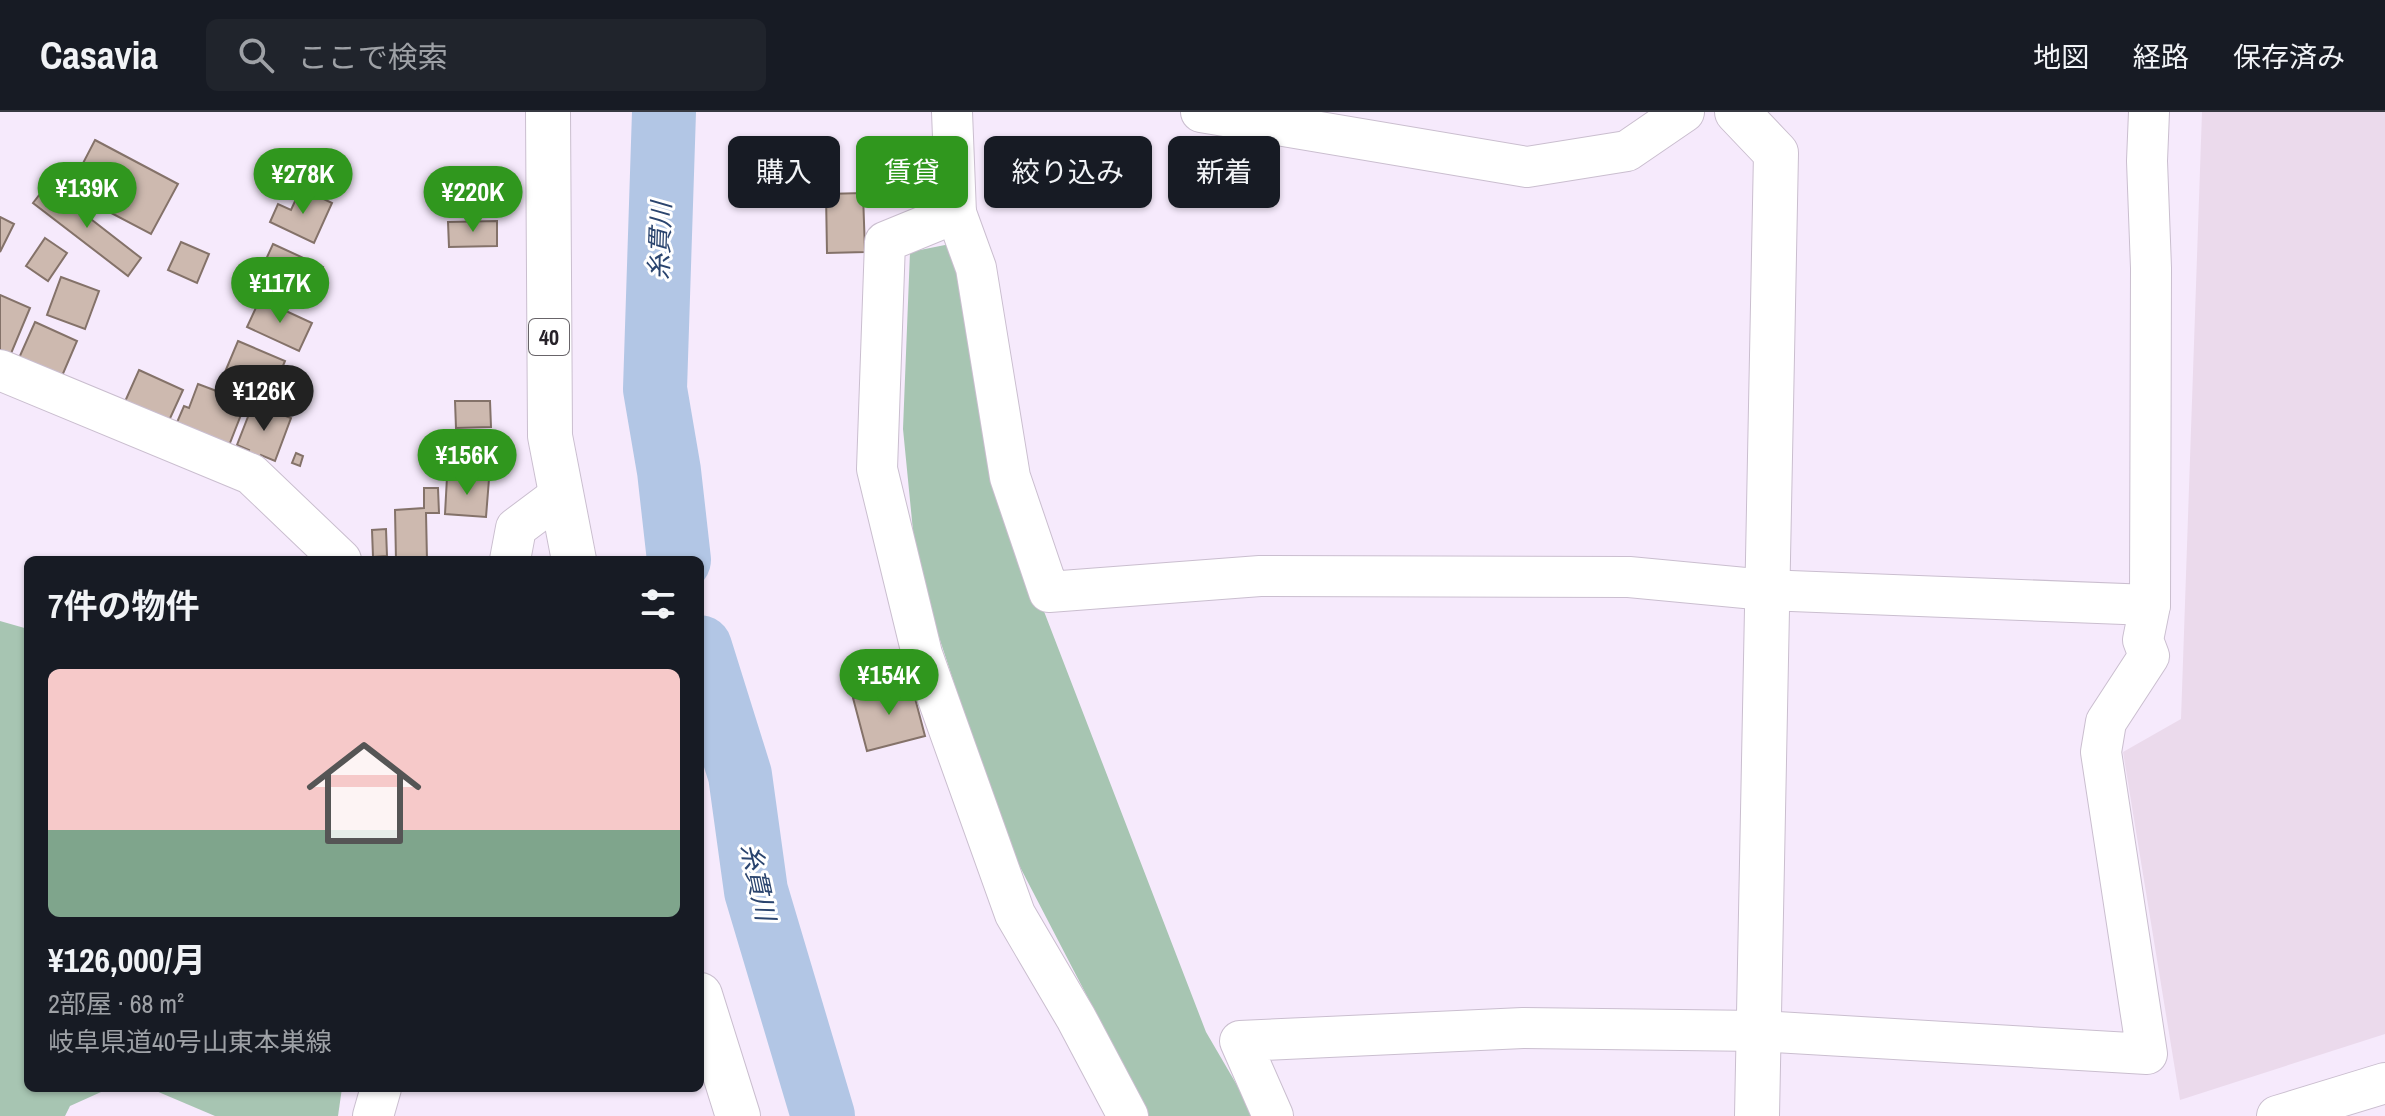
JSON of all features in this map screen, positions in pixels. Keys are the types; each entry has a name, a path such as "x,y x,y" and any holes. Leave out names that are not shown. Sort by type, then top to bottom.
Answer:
{"street":[{"name":"40","path":"548,112 550,436 573,556"},
{"path":"952,112 956,213 976,268 1010,477 1049,592 1260,576 1629,577 1766,590 2150,605"},
{"path":"1201,112 1527,167 1627,151 1684,112"},
{"path":"1737,112 1776,153 1757,1116"},
{"path":"1273,1116 1240,1041 1523,1028 1759,1031 2147,1054 2101,752 2106,722 2149,656 2143,640 2150,605 2149,112"},
{"path":"956,213 885,242 877,469 922,654 1015,914 1076,1018 1128,1116"},
{"path":"0,370 251,474 337,556"},
{"path":"511,556 516,528 560,495"},
{"path":"704,1008 738,1116"},
{"path":"2277,1116 2385,1083"},
{"path":"373,1116 380,1092"}],"shaded area":[{"path":"2202,112 2385,112 2385,1034 2180,1100 2123,752 2181,719"}],"green space":[{"path":"955,243 1040,601 1206,1032 1255,1116 1144,1116 1129,1077 1005,838 937,631 914,541 903,429 910,252"},
{"path":"0,621 24,628 24,1092 101,1092 70,1106 65,1116 0,1116"},
{"path":"158,1092 341,1092 338,1116 215,1116"}],"building":[{"path":"95,140 178,184 151,234 98,206 95,209 67,194"},
{"path":"47,185 141,258 128,276 33,203"},
{"path":"301,188 332,203 314,243 270,222 278,204 291,210"},
{"path":"856,193 856,208 864,208 865,252 827,253 826,208 840,208 840,194"},
{"path":"0,217 14,224 0,252"},
{"path":"497,221 497,246 449,247 448,222"},
{"path":"45,238 67,253 48,281 26,266"},
{"path":"181,242 209,254 197,283 168,270"},
{"path":"273,244 323,267 308,300 258,277"},
{"path":"61,277 99,291 85,329 47,315"},
{"path":"0,295 30,308 10,356 0,351"},
{"path":"260,299 312,323 299,351 247,327"},
{"path":"35,322 77,341 62,376 19,358"},
{"path":"238,341 285,361 272,392 225,372"},
{"path":"139,370 183,390 167,425 123,406"},
{"path":"198,384 246,402 228,448 175,427 184,406 189,408"},
{"path":"455,401 490,401 491,427 456,428"},
{"path":"265,403 282,410 280,414 291,418 275,461 261,455 258,463 246,459 249,450 237,445 251,409 261,413"},
{"path":"296,453 303,456 300,466 292,463"},
{"path":"447,477 489,479 486,517 445,514"},
{"path":"424,488 438,488 439,513 426,513 427,556 396,556 395,510 424,508"},
{"path":"386,529 387,556 373,556 372,530"},
{"path":"911,683 925,736 867,751 853,698"}],"waterway":[{"name":"糸貫川","path":"664,112 655,389 669,471 679,556"},
{"name":"糸貫川","path":"704,660 740,775 756,891 823,1116"}]}
